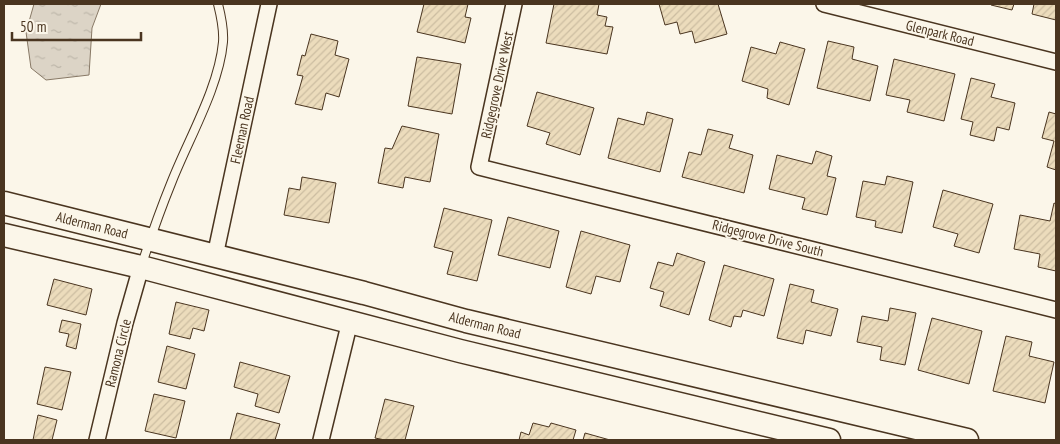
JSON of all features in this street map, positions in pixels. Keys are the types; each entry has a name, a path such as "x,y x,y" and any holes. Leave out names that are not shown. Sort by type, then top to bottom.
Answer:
{"main road":[{"name":"Alderman Road","path":"4,203 364,293 466,321 967,440"},
{"path":"4,235 142,267 460,351 829,440"}],"street":[{"name":"Fleeman Road","path":"215,256 269,4"},
{"name":"Ridgegrove Drive West","path":"480,167 514,4"},
{"name":"Glenpark Road","path":"824,4 1056,62"},
{"name":"Ridgegrove Drive South","path":"480,167 1056,310"},
{"name":"Ramona Circle","path":"97,440 142,267"},
{"path":"321,440 350,321"}],"lane":[{"path":"142,267 171,181 208,97 220,59 223,40 222,17 218,4"}],"water":[{"path":"34,4 101,4 92,28 89,75 46,80 31,68 26,32"}],"building":[{"path":"424,4 468,4 465,17 471,18 465,43 417,32"},
{"path":"554,4 599,4 597,15 607,17 605,26 613,27 607,54 546,43"},
{"path":"659,4 718,4 727,34 695,43 692,31 680,34 677,22 665,25"},
{"path":"991,4 1014,4 1012,10"},
{"path":"1034,4 1056,4 1056,20 1032,14"},
{"path":"311,34 338,41 335,55 349,59 339,97 326,93 322,110 295,104 303,76 297,75 302,55 305,56"},
{"path":"828,41 854,47 852,59 878,66 870,101 817,88"},
{"path":"780,42 805,49 789,105 767,98 768,89 742,81 751,47 776,54"},
{"path":"417,57 461,64 452,114 408,106"},
{"path":"894,59 955,74 944,121 907,112 910,100 886,95"},
{"path":"971,78 995,84 991,97 1015,103 1009,130 997,127 994,141 970,135 973,122 961,119"},
{"path":"537,92 594,108 580,155 546,144 550,133 527,126"},
{"path":"647,112 673,119 660,172 608,158 618,118 644,125"},
{"path":"1049,112 1056,114 1056,170 1047,167 1054,141 1042,138"},
{"path":"402,126 439,134 430,182 405,177 403,188 378,183 385,148 392,149"},
{"path":"708,129 733,135 729,148 753,155 744,193 682,177 689,152 701,155"},
{"path":"816,151 832,156 827,176 836,178 827,215 802,209 805,198 769,189 777,155 812,164"},
{"path":"887,176 913,182 902,233 875,227 876,221 856,217 863,181 885,185"},
{"path":"302,177 336,183 329,223 284,215 289,188 300,190"},
{"path":"943,190 993,204 979,253 954,246 958,234 933,227"},
{"path":"1054,203 1056,204 1056,271 1038,267 1040,254 1014,249 1020,215 1050,221"},
{"path":"444,208 492,220 477,281 447,274 453,252 434,247"},
{"path":"508,217 559,231 550,268 498,255"},
{"path":"581,231 630,245 620,282 596,276 591,294 566,287"},
{"path":"677,253 705,262 689,315 660,306 664,292 650,288 658,262 673,266"},
{"path":"724,265 774,279 764,316 743,310 741,317 734,316 731,327 709,320"},
{"path":"54,279 92,289 86,315 47,305"},
{"path":"790,284 814,290 811,302 838,309 831,336 806,330 803,344 777,338"},
{"path":"176,302 209,310 204,331 193,328 190,339 169,334"},
{"path":"890,308 916,313 905,365 880,360 882,347 857,342 862,316 888,321"},
{"path":"932,318 982,331 969,384 918,370"},
{"path":"62,320 81,324 76,349 66,346 69,334 59,332"},
{"path":"1006,336 1032,342 1029,356 1054,362 1045,403 993,391"},
{"path":"167,346 195,354 186,389 158,382"},
{"path":"240,362 290,376 279,413 255,406 258,394 234,387"},
{"path":"45,367 71,372 62,410 37,404"},
{"path":"154,394 185,401 176,438 145,431"},
{"path":"385,399 414,406 405,440 375,438"},
{"path":"237,413 280,424 275,440 230,440"},
{"path":"38,415 57,420 52,440 33,440"},
{"path":"533,423 549,427 551,423 576,430 573,440 519,440 521,432 529,435"},
{"path":"585,433 610,440 583,440"}]}
